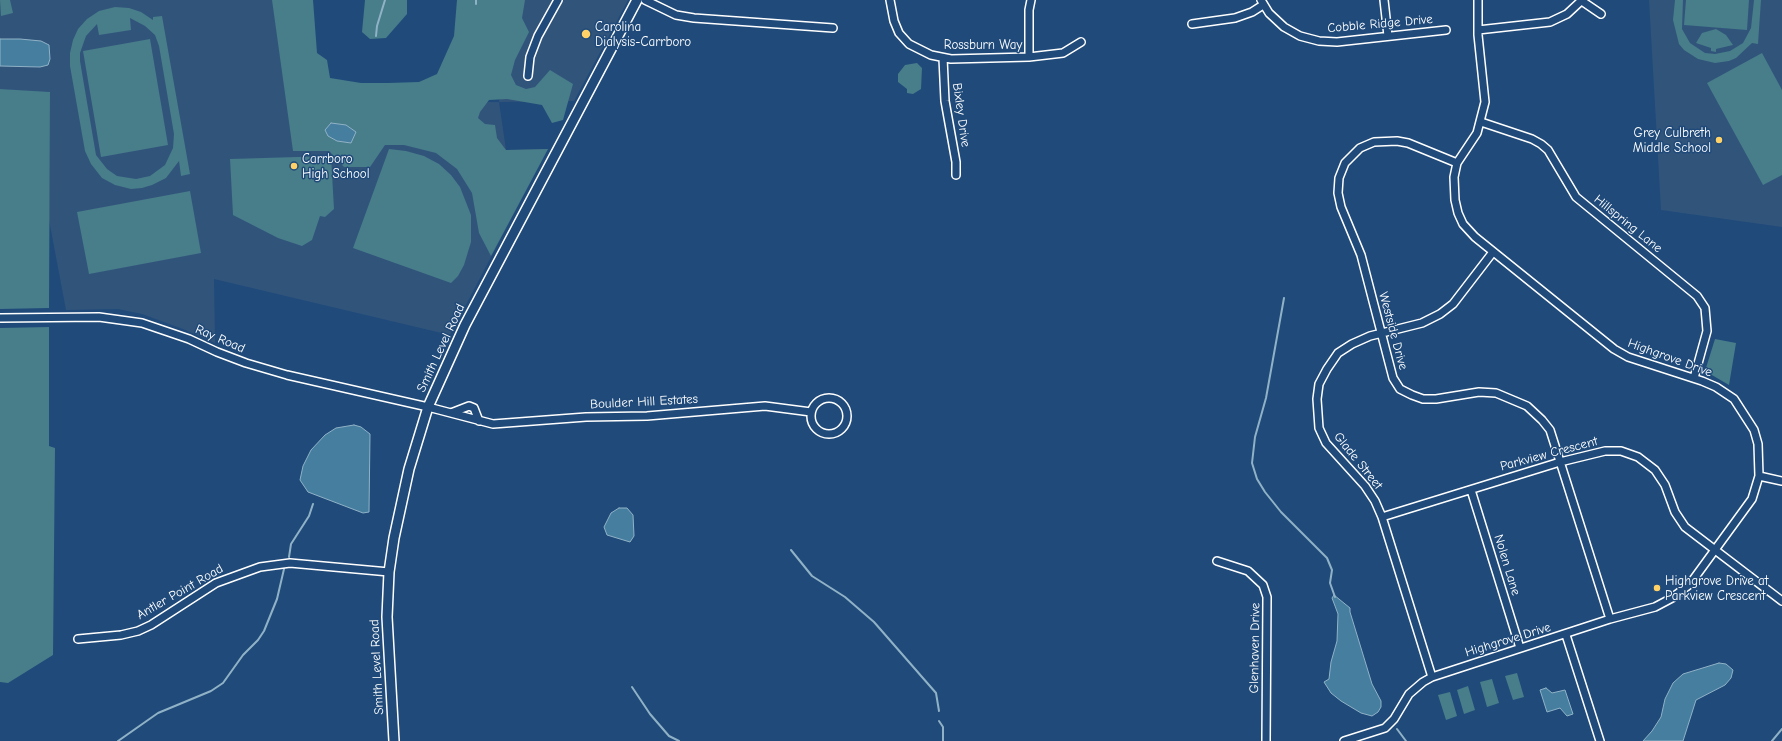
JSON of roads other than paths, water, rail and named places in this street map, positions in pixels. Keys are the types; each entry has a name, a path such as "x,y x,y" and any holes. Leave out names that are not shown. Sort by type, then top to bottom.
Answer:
{"main road":[{"name":"Smith Level Road","path":"394,741 387,617 389,572 394,538 409,469 428,407 465,325 637,0"}],"street":[{"path":"528,76 530,58 538,36 558,0"},
{"path":"645,0 676,15 833,28"},
{"name":"Rossburn Way","path":"890,0 894,21 899,33 909,44 921,51 943,58 1029,57 1064,52 1081,42"},
{"path":"1029,57 1029,17 1032,0"},
{"path":"1384,0 1388,36"},
{"name":"Highgrove Drive","path":"1344,741 1362,738 1390,724 1409,694 1423,682 1432,677 1520,648 1655,607 1672,598 1690,584 1752,500 1759,476 1758,444 1754,430 1734,399 1716,387 1694,378 1628,357 1614,349 1475,237 1458,214 1453,185 1457,163 1477,134 1485,102 1478,30 1478,0"},
{"path":"1478,30 1550,22 1563,16 1582,0 1601,14"},
{"path":"1192,24 1235,18 1252,12 1262,3"},
{"name":"Cobble Ridge Drive","path":"1262,3 1284,27 1310,39 1337,42 1446,30"},
{"name":"Bixley Drive","path":"943,58 945,101 956,162 956,175"},
{"name":"Hillspring Lane","path":"1481,122 1532,139 1541,144 1548,150 1576,197 1697,296 1705,308 1707,331 1694,378"},
{"name":"Westside Drive","path":"1457,163 1408,143 1384,141 1374,142 1360,148 1345,163 1339,178 1338,193 1341,207 1360,255 1393,378 1400,389 1423,399 1436,399 1479,392 1496,393 1527,406 1542,420 1550,430 1610,620"},
{"name":"Glade Street","path":"1432,677 1382,517 1375,501 1365,486 1326,443 1319,428 1317,414 1319,384 1338,353 1352,344 1381,333 1422,323 1440,314 1452,304 1493,252"},
{"name":"Ray Road","path":"0,318 99,317 142,323 189,339 224,355 273,371 428,407"},
{"path":"833,398 843,404 846,409 847,421 845,426 836,433 825,434 815,428 811,418 811,412 816,402 822,399 833,398"},
{"path":"451,413 469,406 474,408 479,420"},
{"name":"Boulder Hill Estates","path":"428,407 493,424 586,417 647,416 765,406 811,412"},
{"name":"Parkview Crescent","path":"1382,517 1560,462 1605,451 1622,451 1638,457 1655,470 1664,485 1675,512 1685,527 1782,601"},
{"path":"1759,476 1782,481"},
{"name":"Nolen Lane","path":"1470,490 1520,648"},
{"name":"Glenhaven Drive","path":"1217,561 1248,571 1263,585 1268,597 1266,741"},
{"name":"Antler Point Road","path":"78,639 121,635 138,631 151,625 216,583 260,567 290,563 389,572"},
{"path":"1566,634 1600,741"}],"waterway":[{"path":"376,36 377,26 385,0"},
{"path":"1284,298 1266,398 1255,437 1252,463 1257,479 1265,492 1281,512 1327,558 1332,570 1330,583 1335,597"},
{"path":"289,557 291,544 309,516 313,504"},
{"path":"791,550 812,576 845,597 874,622 936,693 939,711"},
{"path":"118,741 158,713 211,691 223,683 243,655 258,640 264,631 277,599 284,569"},
{"path":"632,687 650,714 669,736 679,741"},
{"path":"939,721 943,727 943,741"},
{"path":"1397,729 1406,741"},
{"path":"1772,741 1782,729"}],"place":[{"name":"Carolina Dialysis-Carrboro","path":"586,34"},
{"name":"Grey Culbreth Middle School","path":"1719,140"},
{"name":"Carrboro High School","path":"294,166"},
{"name":"Highgrove Drive at Parkview Crescent","path":"1657,588"}]}
